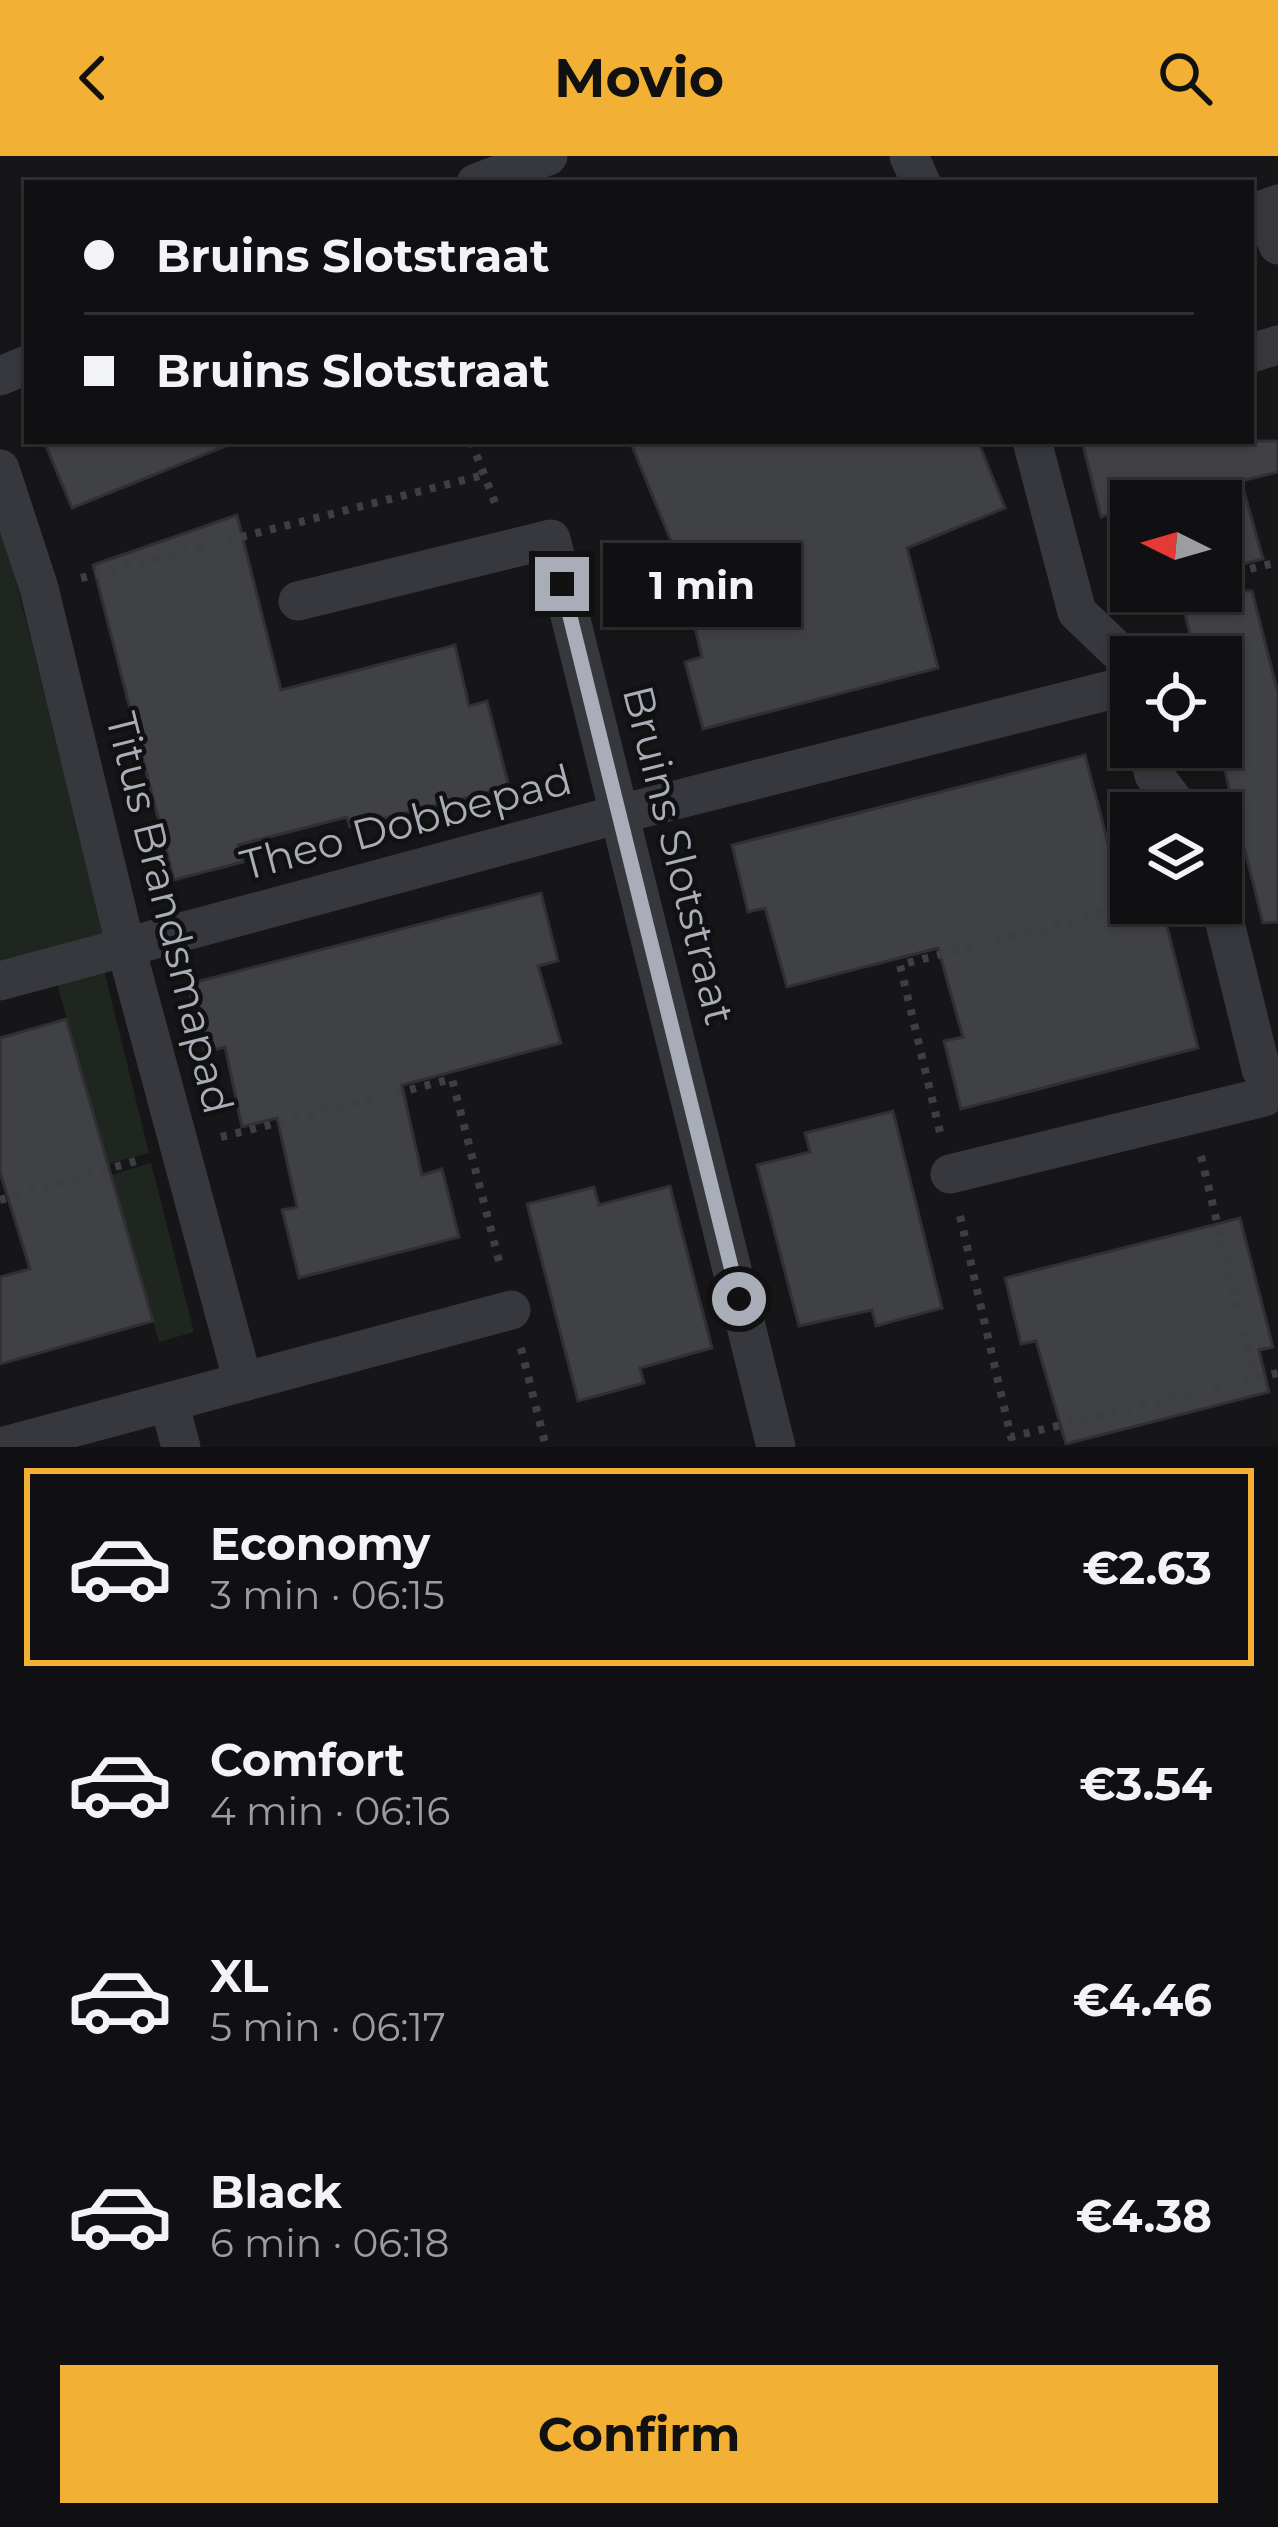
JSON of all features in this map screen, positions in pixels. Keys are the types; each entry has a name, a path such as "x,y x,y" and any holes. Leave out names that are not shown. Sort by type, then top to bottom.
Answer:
{"street":[{"path":"484,180 548,156"},
{"path":"1278,204 1264,209 1278,245"},
{"path":"1033,444 1077,612 1110,644"},
{"name":"Titus Brandsmapad","path":"0,469 39,588 126,948 243,1382"},
{"name":"Bruins Slotstraat","path":"298,601 551,538 776,1447"},
{"name":"Theo Dobbepad","path":"0,982 620,814 1110,691"},
{"path":"950,1174 1264,1097 1277,1076 1262,1069 1225,924"},
{"path":"1,1447 511,1310"},
{"path":"169,1402 181,1447"}],"path":[{"path":"472,444 513,548"},
{"path":"39,588 484,475"},
{"path":"1242,571 1278,562"},
{"path":"0,1200 180,1148 452,1079"},
{"path":"1191,1115 1255,1376"}],"shaded area":[{"path":"0,518 105,933 0,962"},
{"path":"103,966 149,1153 108,1164 56,980"},
{"path":"151,1163 194,1332 159,1342 111,1175"}],"building":[{"path":"1278,441 1278,472 1242,481 1110,480 1110,515 1101,517 1083,444"},
{"path":"45,444 231,444 72,508"},
{"path":"631,444 979,444 1005,508 907,548 938,668 703,729 685,662 702,657 678,558"},
{"path":"1242,485 1263,559 1242,564"},
{"path":"237,515 281,690 455,645 469,706 487,701 509,787 350,827 347,817 238,845 243,862 174,880 93,565"},
{"path":"1242,591 1252,591 1278,693 1278,922 1263,923 1242,839 1242,792 1230,792 1224,768 1242,768 1242,636 1191,636 1184,612 1242,612"},
{"path":"1085,755 1110,851 1110,924 1166,924 1198,1048 961,1109 944,1041 963,1037 938,948 787,987 765,908 748,912 732,845"},
{"path":"541,893 558,961 538,966 561,1043 402,1085 422,1175 442,1169 459,1237 299,1278 282,1210 297,1207 277,1118 242,1127 225,1047 205,1052 188,984"},
{"path":"66,1019 153,1321 0,1364 0,1277 30,1269 0,1172 0,1038"},
{"path":"893,1111 942,1308 876,1326 872,1310 799,1326 757,1165 810,1152 805,1133"},
{"path":"670,1186 712,1348 640,1368 644,1383 578,1401 527,1204 594,1187 599,1205"},
{"path":"1240,1218 1273,1347 1259,1350 1269,1392 1066,1444 1036,1341 1021,1344 1005,1278"}],"route":[{"path":"562,584 739,1299"}]}
